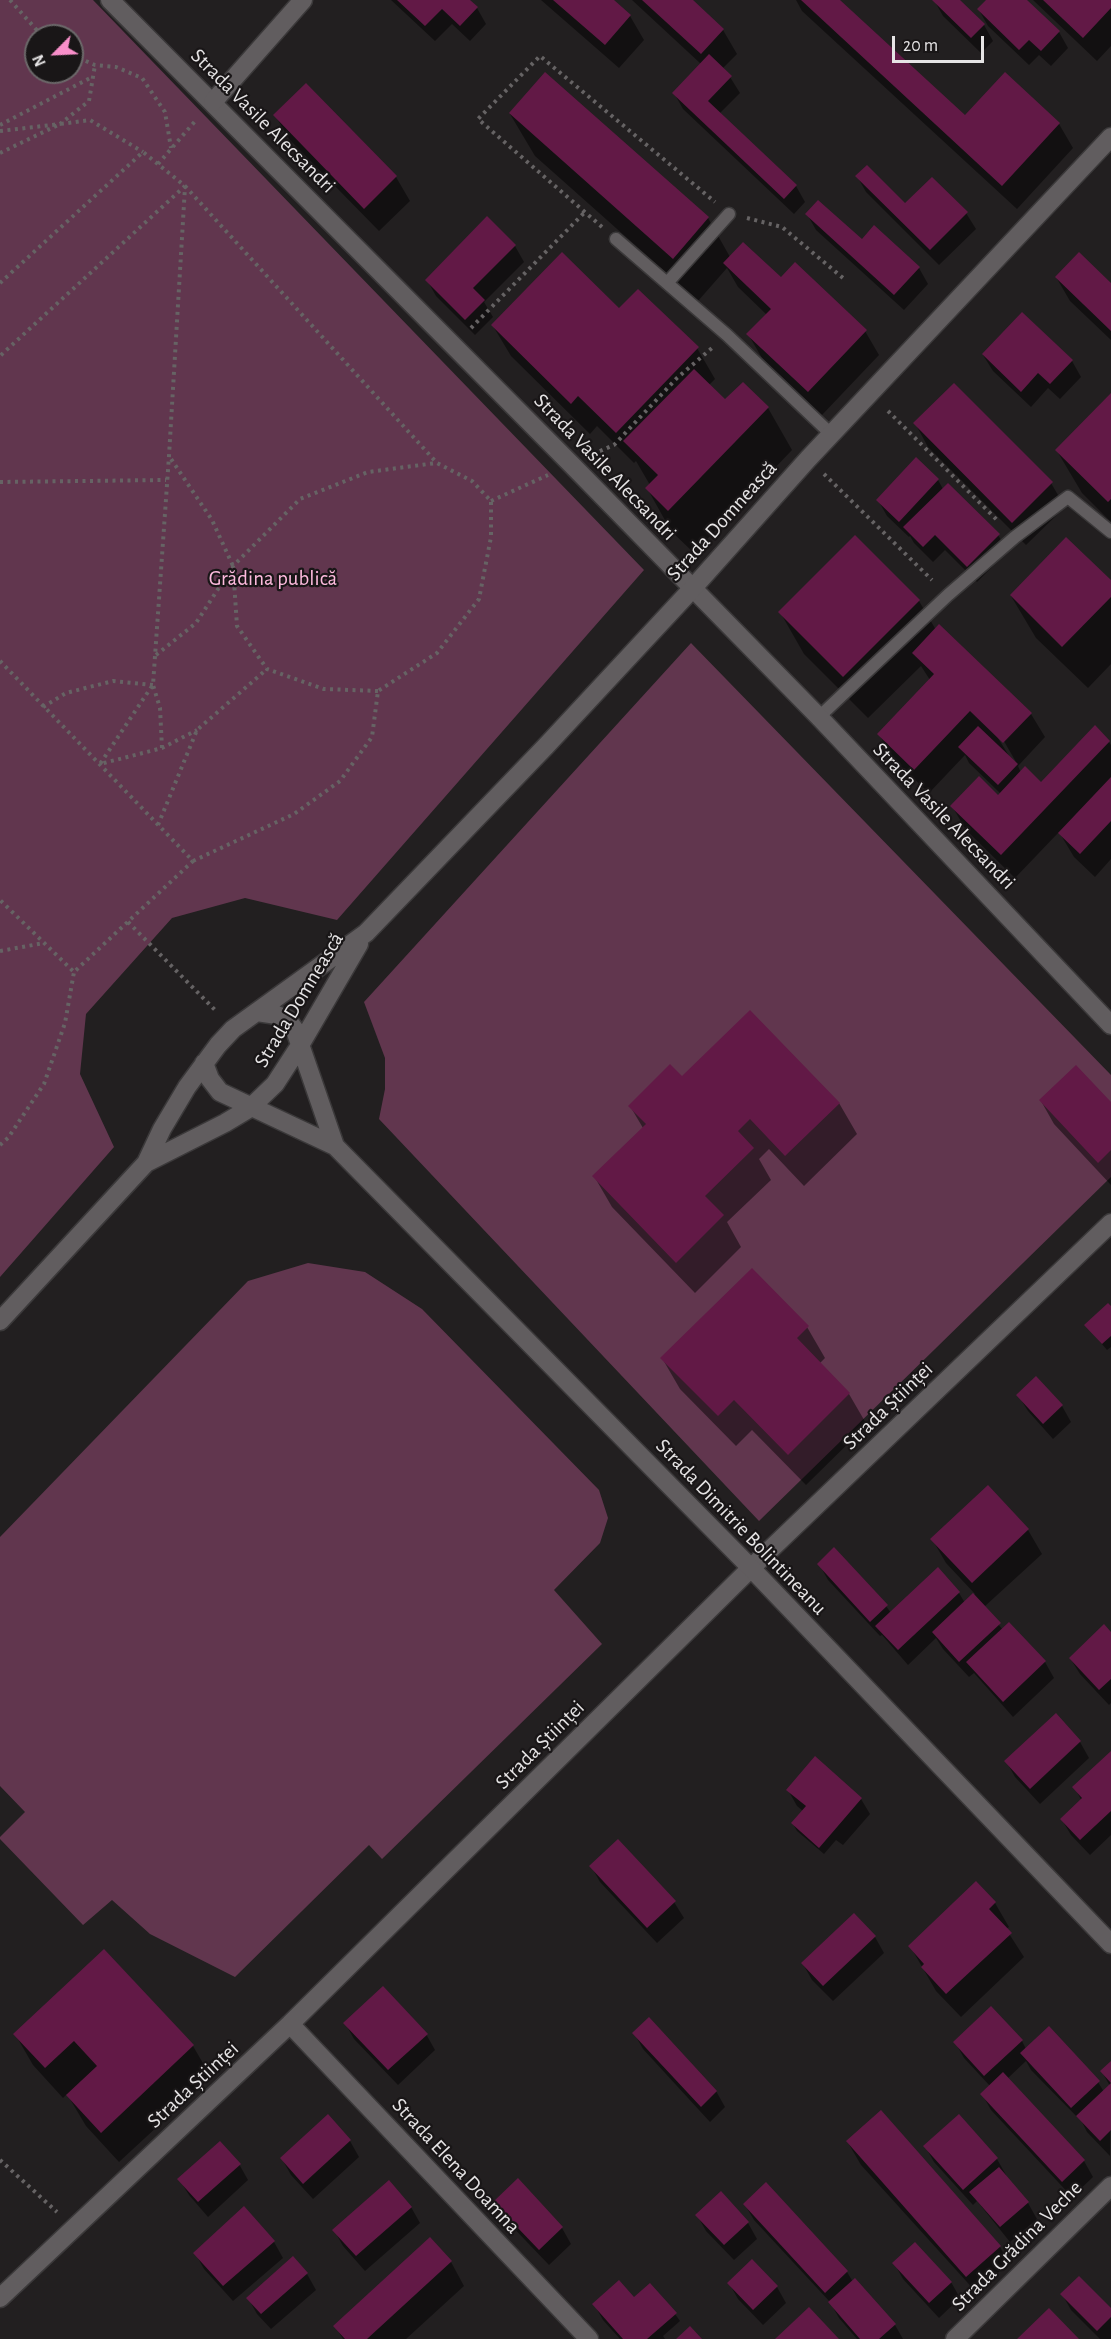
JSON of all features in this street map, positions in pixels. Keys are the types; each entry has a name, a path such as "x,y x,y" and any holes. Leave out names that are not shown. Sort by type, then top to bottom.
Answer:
{"street":[{"name":"Strada Vasile Alecsandri","path":"110,0 819,717 1111,1025"},
{"path":"213,102 303,0"},
{"name":"Strada Domnească","path":"0,1321 146,1163 162,1129 204,1063 233,1029 366,933 546,746 692,589 831,434 1111,137"},
{"name":"Strada Domnească","path":"146,1163 250,1108 275,1084 366,933"},
{"name":"Strada Dimitrie Bolintineanu","path":"257,1012 277,1014 287,1019 295,1030 335,1146"},
{"name":"Strada Dimitrie Bolintineanu","path":"204,1063 210,1079 220,1092 335,1146 751,1568 1111,1944"},
{"name":"Strada Științei","path":"0,2298 290,2024 751,1568 1111,1223"},
{"name":"Strada Elena Doamna","path":"290,2024 589,2339"},
{"name":"Strada Grădina Veche","path":"955,2339 1111,2186"}],"lane":[{"path":"668,282 729,214"},
{"path":"616,239 727,335 831,434"},
{"path":"819,717 948,595 1015,537 1068,497 1111,532"}],"path":[{"path":"10,0 31,24"},
{"path":"616,239 478,119 540,56 729,214 782,227 843,278"},
{"path":"84,60 95,65 116,67 142,78 165,112 171,148"},
{"path":"0,153 60,124 90,101 95,65"},
{"path":"0,125 92,77"},
{"path":"158,164 213,102"},
{"path":"0,131 90,120 143,152 185,186 437,463 472,481 492,501 491,537 479,599 437,654 378,691 324,689 267,669 237,627 233,566 212,520 169,456"},
{"path":"0,283 143,152"},
{"path":"0,356 185,186"},
{"path":"162,748 160,708 153,685 185,186"},
{"path":"454,346 584,213"},
{"path":"614,444 677,378 727,335"},
{"path":"870,393 1015,537"},
{"path":"808,459 948,595"},
{"path":"156,656 196,623 233,566 300,499 368,472 437,463"},
{"path":"492,501 571,464"},
{"path":"0,482 166,480"},
{"path":"0,661 193,861"},
{"path":"100,764 162,748 197,730 267,669"},
{"path":"43,707 66,693 113,681 153,685"},
{"path":"100,764 153,685"},
{"path":"0,1145 8,1138 44,1084 64,1023 74,972 193,861 294,814 340,782 372,737 378,691"},
{"path":"158,825 197,730"},
{"path":"0,900 74,972"},
{"path":"128,922 233,1029"},
{"path":"0,951 45,943"},
{"path":"0,2160 74,2227"}],"green space":[{"name":"Grădina publică","path":"0,0 93,0 644,570 337,920 245,898 172,918 86,1014 80,1074 114,1147 0,1277"},
{"path":"691,643 1111,1075 1111,1177 759,1521 379,1119 385,1089 385,1058 364,1002"},
{"path":"308,1263 365,1272 422,1309 599,1490 608,1518 600,1543 554,1590 602,1644 382,1859 369,1845 235,1977 150,1934 112,1900 83,1925 0,1839 25,1812 0,1786 0,1537 248,1281"}],"building":[{"path":"397,0 470,0 478,7 460,26 442,9 425,26"},
{"path":"553,0 614,0 631,15 605,45"},
{"path":"642,0 693,0 724,29 701,54"},
{"path":"801,0 840,0 965,115 1005,72 1060,123 1002,186"},
{"path":"932,0 960,0 985,24 971,38"},
{"path":"986,0 1027,0 1060,31 1041,51 1029,40 1019,50 977,9"},
{"path":"1043,0 1111,0 1111,8 1083,38"},
{"path":"709,54 732,76 708,101 797,185 784,199 672,93"},
{"path":"545,72 709,217 673,259 509,113"},
{"path":"306,83 397,176 364,209 273,115"},
{"path":"867,165 905,203 932,177 968,212 930,250 855,176"},
{"path":"818,200 862,239 874,225 920,267 894,295 805,214"},
{"path":"487,216 516,245 473,288 485,300 465,320 425,280"},
{"path":"743,242 781,277 795,262 867,330 808,392 746,334 771,309 723,263"},
{"path":"562,252 619,308 638,289 699,347 616,433 578,396 571,404 491,325"},
{"path":"1079,252 1111,283 1111,331 1055,277"},
{"path":"1022,312 1073,360 1050,384 1038,373 1021,392 982,354"},
{"path":"694,369 725,399 743,382 769,407 668,511 645,488 658,475 623,441"},
{"path":"954,383 1053,482 1012,523 913,423"},
{"path":"1111,393 1111,499 1108,502 1055,450"},
{"path":"916,457 939,479 899,522 876,500"},
{"path":"948,483 1000,534 967,567 935,535 923,547 903,527"},
{"path":"855,535 920,600 843,677 778,612"},
{"path":"1066,537 1111,580 1111,597 1062,647 1010,595"},
{"path":"939,624 1032,713 1003,743 970,711 914,770 877,734 934,674 912,653"},
{"path":"1095,725 1110,741 1001,855 950,806 979,776 998,795 1025,766 1041,782"},
{"path":"978,726 1018,764 998,785 958,747"},
{"path":"1111,777 1111,821 1080,854 1058,833"},
{"path":"750,1010 840,1103 785,1156 750,1119 738,1131 754,1148 705,1196 724,1215 676,1263 592,1176 646,1124 628,1106 670,1064 682,1076"},
{"path":"1076,1065 1111,1102 1111,1150 1098,1163 1039,1100"},
{"path":"752,1268 809,1326 797,1338 850,1393 788,1455 734,1400 718,1416 660,1358"},
{"path":"1108,1303 1111,1306 1111,1336 1102,1344 1084,1325"},
{"path":"1036,1376 1063,1405 1043,1424 1016,1395"},
{"path":"988,1485 1029,1529 972,1583 930,1539"},
{"path":"834,1547 888,1605 870,1622 817,1564"},
{"path":"938,1567 960,1592 898,1650 875,1626"},
{"path":"973,1593 1001,1623 959,1662 932,1632"},
{"path":"1009,1622 1046,1661 1003,1702 966,1662"},
{"path":"1104,1624 1111,1632 1111,1679 1099,1690 1069,1658"},
{"path":"1056,1713 1081,1741 1030,1789 1004,1761"},
{"path":"1111,1751 1111,1811 1080,1840 1060,1819 1082,1798 1072,1787"},
{"path":"815,1756 862,1798 819,1848 791,1823 806,1806 786,1790"},
{"path":"618,1839 676,1901 647,1928 589,1866"},
{"path":"976,1881 996,1902 989,1909 1012,1933 946,1994 921,1967 924,1964 908,1946"},
{"path":"854,1913 876,1936 823,1986 801,1963"},
{"path":"104,1949 194,2045 101,2133 66,2095 97,2066 74,2041 45,2068 13,2034"},
{"path":"383,1986 428,2034 388,2070 343,2023"},
{"path":"991,2006 1023,2040 984,2076 953,2042"},
{"path":"649,2017 717,2091 701,2107 632,2033"},
{"path":"1049,2026 1100,2081 1071,2108 1020,2053"},
{"path":"1111,2061 1111,2083 1100,2071"},
{"path":"1003,2072 1085,2160 1062,2182 980,2094"},
{"path":"1111,2083 1111,2130 1100,2141 1076,2116"},
{"path":"881,2110 1001,2246 966,2277 846,2141"},
{"path":"328,2114 351,2140 303,2184 280,2158"},
{"path":"959,2114 998,2158 963,2190 923,2146"},
{"path":"220,2141 241,2164 198,2202 177,2179"},
{"path":"999,2167 1029,2202 1000,2227 969,2192"},
{"path":"518,2178 563,2227 539,2250 493,2202"},
{"path":"389,2180 412,2207 356,2256 332,2230"},
{"path":"766,2182 848,2271 825,2293 743,2204"},
{"path":"721,2191 749,2222 724,2245 695,2215"},
{"path":"244,2206 275,2241 223,2286 193,2253"},
{"path":"430,2237 452,2261 367,2339 345,2339 333,2326"},
{"path":"915,2242 952,2282 929,2303 892,2263"},
{"path":"293,2256 308,2273 261,2314 246,2298"},
{"path":"752,2259 778,2286 753,2310 727,2283"},
{"path":"1079,2276 1111,2308 1111,2317 1097,2331 1060,2294"},
{"path":"855,2278 896,2324 879,2339 860,2339 828,2302"},
{"path":"619,2280 634,2297 650,2283 677,2313 647,2339 623,2339 592,2304"},
{"path":"809,2307 839,2339 775,2339"},
{"path":"1049,2308 1079,2339 1017,2339"},
{"path":"690,2326 702,2339 676,2339"}]}
